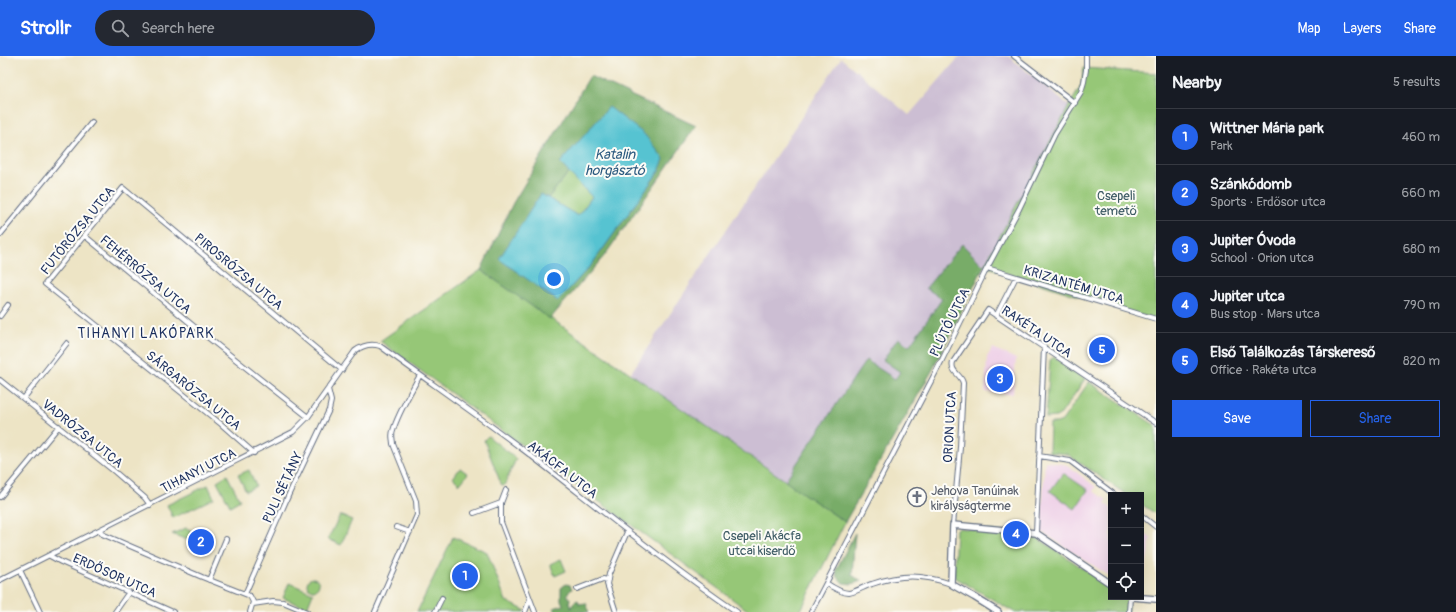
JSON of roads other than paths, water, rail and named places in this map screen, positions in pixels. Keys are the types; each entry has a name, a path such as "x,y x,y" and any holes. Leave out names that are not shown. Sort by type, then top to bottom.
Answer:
{"street":[{"path":"1014,56 1075,103"},
{"name":"PLÚTÓ UTCA","path":"811,612 942,360 987,268 1019,209 1055,134 1075,103 1084,82 1086,56"},
{"path":"0,235 92,122"},
{"name":"FUTÓRÓZSA UTCA","path":"45,284 123,188"},
{"name":"PIROSRÓZSA UTCA","path":"123,188 342,370"},
{"name":"FEHÉRRÓZSA UTCA","path":"85,236 196,328 308,417"},
{"name":"KRIZANTÉM UTCA","path":"987,268 1156,319"},
{"path":"996,316 1016,277"},
{"name":"SÁRGARÓZSA UTCA","path":"45,284 221,424 254,453"},
{"path":"0,316 8,305"},
{"name":"RAKÉTA UTCA","path":"988,310 1156,423"},
{"name":"ORION UTCA","path":"951,584 953,525 960,447 963,383 962,379 954,371 952,366 953,362 988,310"},
{"path":"24,398 67,343"},
{"name":"TIHANYI UTCA","path":"0,580 294,432 308,417 359,348 369,344 375,344"},
{"name":"AKÁCFA UTCA","path":"375,344 380,346 525,451 627,532 737,612"},
{"path":"1036,533 1044,347"},
{"path":"375,612 417,515 416,501 393,444 392,431 420,375"},
{"name":"VADRÓZSA UTCA","path":"0,380 59,426 145,498 150,505"},
{"name":"PULI SÉTÁNY","path":"245,594 289,494 329,410 331,401 328,389"},
{"path":"0,497 59,426"},
{"path":"1039,456 1070,461 1111,492"},
{"path":"506,490 501,503 501,522 535,612"},
{"path":"474,513 501,503"},
{"path":"1144,517 1156,527"},
{"path":"953,525 1036,533 1108,582"},
{"path":"396,527 410,532"},
{"path":"100,530 102,534 245,594 252,599 253,604 250,612"},
{"path":"616,612 608,589 608,580 627,532"},
{"path":"209,580 226,539"},
{"name":"ERDŐSOR UTCA","path":"50,556 173,612"},
{"path":"20,570 40,612"},
{"path":"826,583 848,593 878,582 904,576 923,576 951,584 998,612"},
{"path":"577,590 603,579 608,580"},
{"path":"115,612 129,592"},
{"path":"435,612 442,598"},
{"path":"1144,598 1154,599"},
{"path":"525,612 530,599"},
{"path":"1129,612 1130,600"},
{"path":"253,604 276,601 283,602 307,612"}],"water":[{"name":"Katalin horgásztó","path":"609,107 644,134 664,159 659,171 592,264 558,301 499,259 541,194 578,216 592,197 560,163"}],"place":[{"name":"Első Találkozás Társkereső","path":"1102,350"},
{"name":"Jupiter Óvoda","path":"1000,379"},
{"name":"Jehova Tanúinak királyságterme","path":"917,497"},
{"name":"Jupiter utca","path":"1016,534"},
{"name":"Szánkódomb","path":"201,542"},
{"name":"Wittner Mária park","path":"465,576"}],"district":[{"name":"TIHANYI LAKÓPARK","path":"146,333"}],"park label":[{"name":"Csepeli temető","path":"1116,202"},
{"name":"Csepeli Akácfa utcai kiserdő","path":"762,542"}]}
